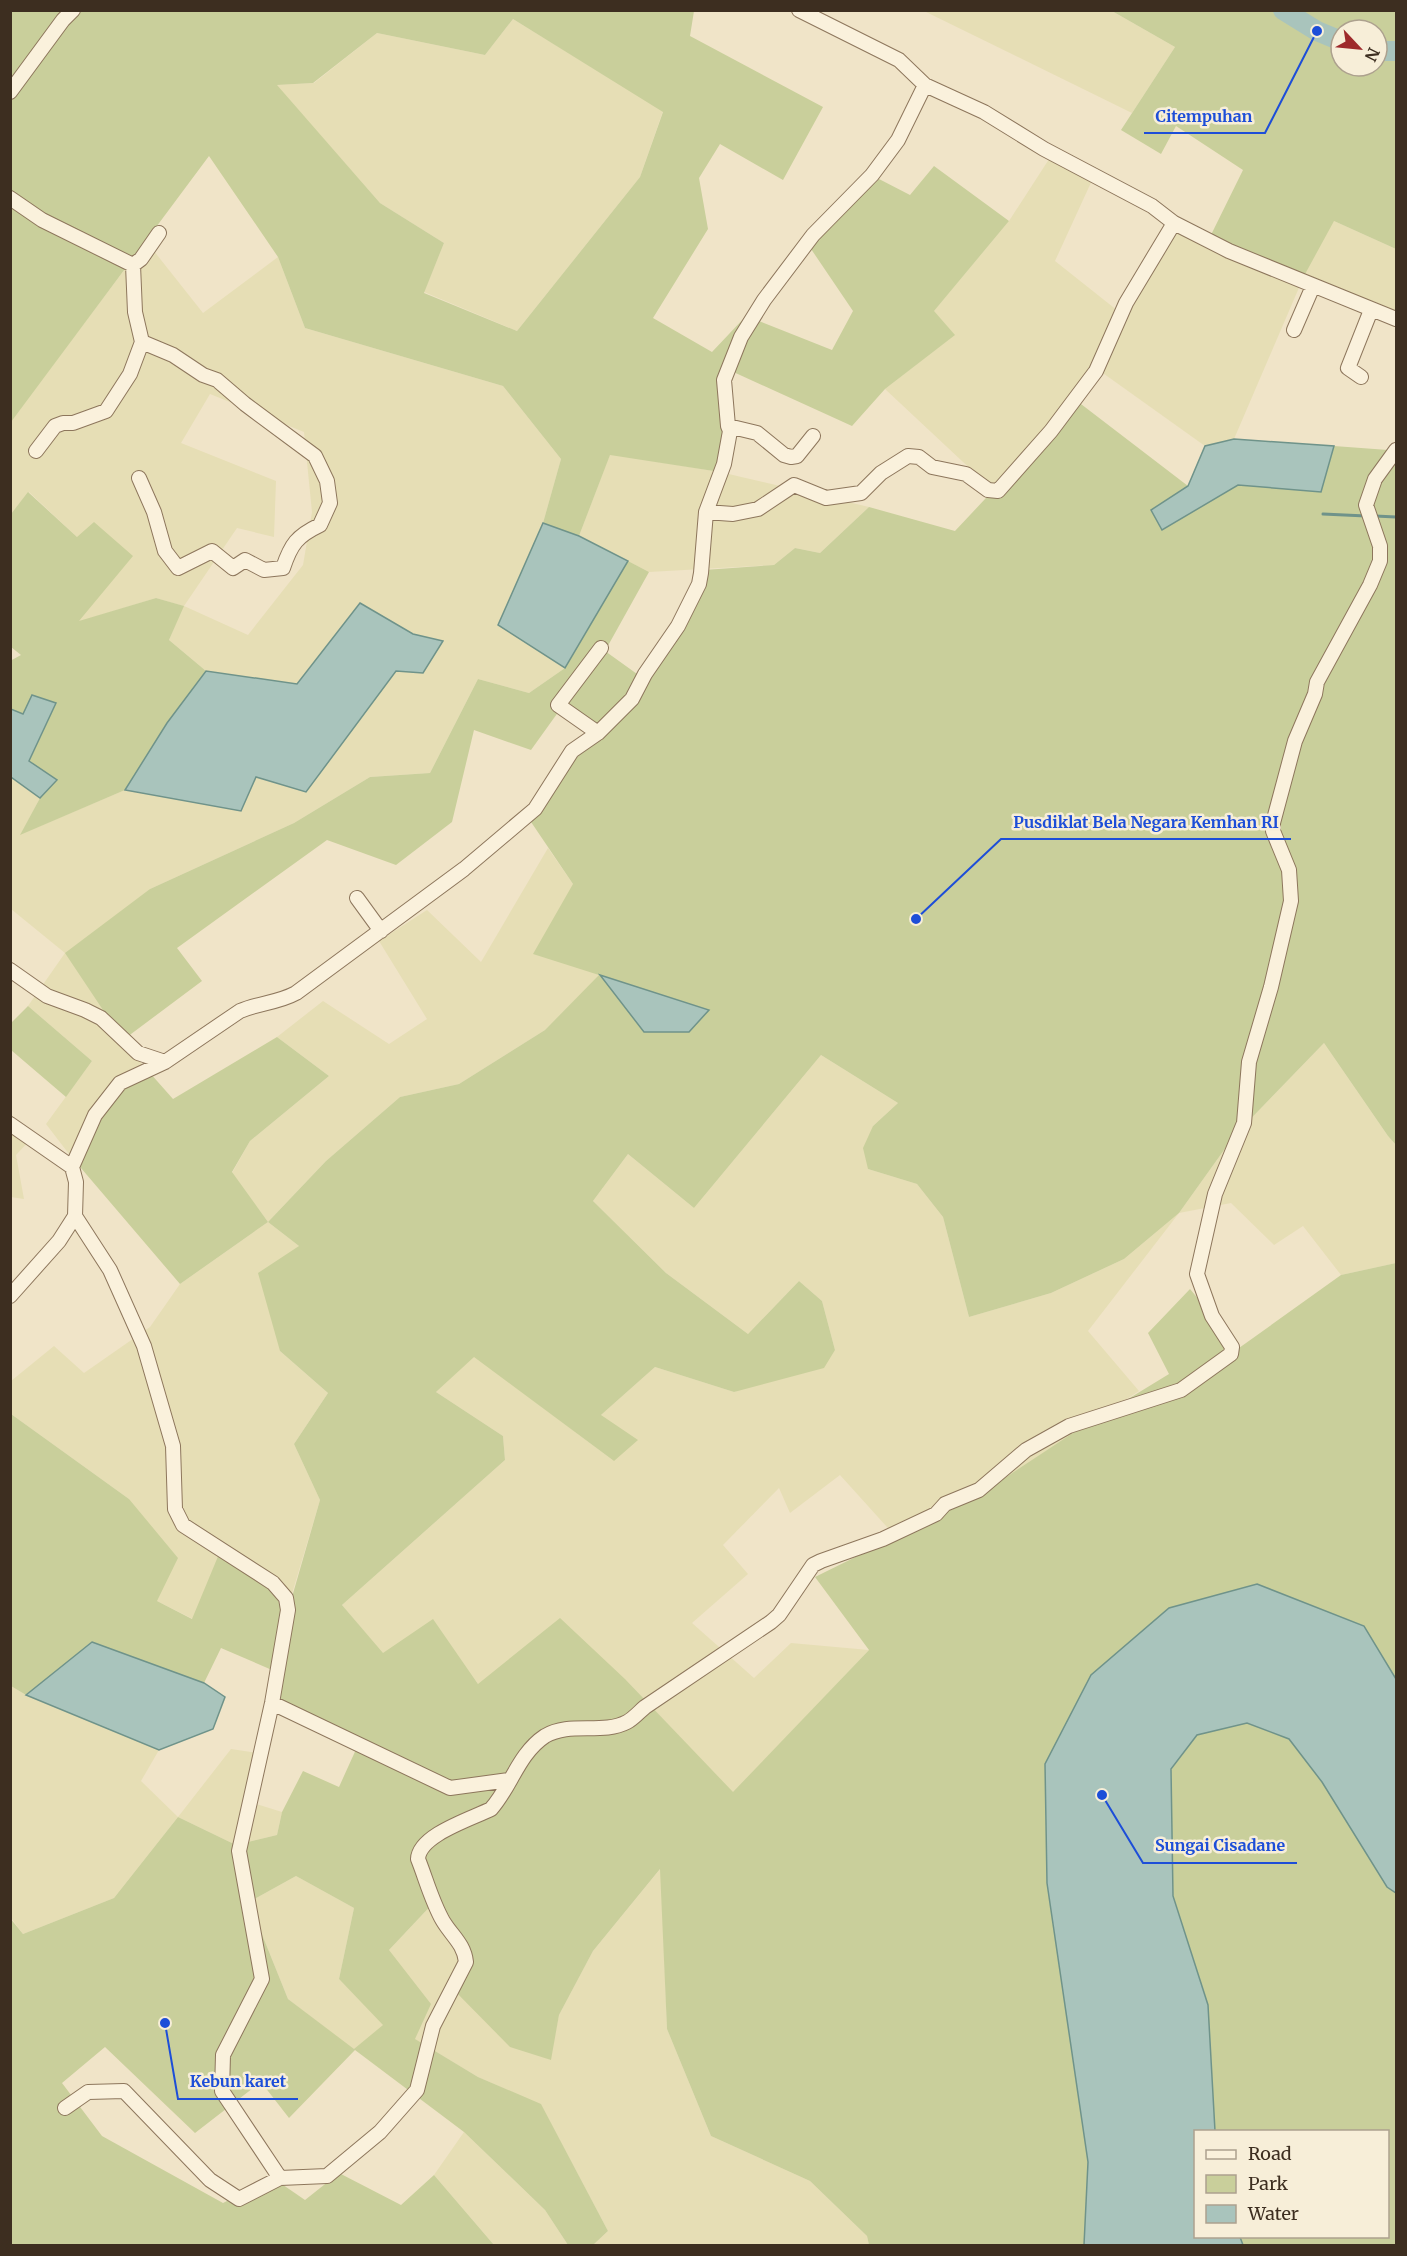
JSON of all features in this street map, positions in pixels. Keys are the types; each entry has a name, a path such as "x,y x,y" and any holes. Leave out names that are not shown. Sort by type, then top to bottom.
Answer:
{"street":[{"path":"10,92 63,20 73,10"},
{"path":"799,10 899,60 925,85 984,112 1044,149 1152,206 1174,223 1229,251 1396,319"},
{"path":"10,1296 59,1241 75,1216 76,1182 72,1167 95,1115 120,1083 165,1062 240,1011 250,1006 285,1000 464,869 535,809 572,751 598,733 632,699 645,674 678,626 699,584 706,512 724,464 730,431 724,380 741,337 764,300 813,235 872,176 898,140 925,85"},
{"path":"10,198 42,220 133,266"},
{"path":"706,512 733,514 758,509 794,485 826,498 861,493 881,473 908,456 919,457 932,468 966,474 988,490 998,491 1051,431 1096,371 1126,303 1174,223"},
{"path":"133,266 141,259 159,233"},
{"path":"36,450 55,426 73,423 106,411 130,374 142,342 135,312 133,266"},
{"path":"1294,330 1313,286"},
{"path":"1361,377 1348,368 1371,310"},
{"path":"139,478 154,512 165,551 178,568 212,551 233,568 246,560 264,570 282,568 289,551 303,533 320,525 330,503 327,481 315,456 245,404 217,380 203,375 173,355 142,342"},
{"path":"728,426 757,433 784,455 791,457 797,456 813,436"},
{"path":"65,2108 88,2092 124,2091 210,2180 239,2199 280,2178 327,2176 380,2132 417,2090 433,2026 466,1962 464,1950 443,1921 418,1859 418,1852 427,1840 490,1809 498,1801 519,1763 544,1737 555,1731 569,1728 608,1728 626,1722 771,1622 779,1615 813,1565 883,1539 936,1514 945,1504 979,1490 1026,1450 1069,1426 1181,1390 1231,1354 1232,1347 1212,1316 1197,1274 1215,1194 1244,1123 1249,1062 1271,987 1291,902 1289,870 1273,831 1273,823 1295,741 1315,694 1317,682 1370,585 1380,561 1380,546 1366,505 1375,479 1396,450"},
{"path":"598,733 558,705 601,648"},
{"path":"357,898 381,931"},
{"path":"10,970 47,996 101,1018 138,1053 165,1062"},
{"path":"10,1124 72,1167"},
{"path":"75,1216 110,1270 144,1346 173,1446 175,1509 183,1526 273,1584 286,1598 288,1610 272,1703 238,1851 262,1980 223,2055 222,2091 280,2178"},
{"path":"272,1703 450,1788 509,1780"}],"shaded area":[{"path":"924,11 1112,11 1175,47 1132,113"},
{"path":"513,19 663,111 640,177 517,331 424,292 444,243 380,203 276,85 314,83 377,33 485,55"},
{"path":"1053,153 1094,176 1055,261 1118,311 1172,223 1208,241 1334,221 1396,249 1396,311 1304,276 1234,439 1205,446 1093,366 1077,401 993,490 885,389 954,335 933,312 1009,221"},
{"path":"146,241 203,313 278,257 305,328 503,386 561,459 543,523 498,625 565,668 529,693 478,679 430,773 370,777 294,823 150,889 123,1040 142,1064 69,1154 46,1124 92,1061 28,1006 65,953 11,909 11,777 40,798 21,834 125,790 241,811 256,777 306,792 396,671 443,641 413,634 360,603 297,684 206,671 169,640 183,606 156,598 78,622 78,538 29,492 11,514 10,422","holes":["210,394 304,432 312,512 303,565 248,635 184,606 237,528 274,537 276,481 181,443"]},
{"path":"610,454 720,472 869,507 820,553 795,548 774,565 649,572 579,536"},
{"path":"548,848 573,884 600,975 545,1030 459,1084 400,1097 326,1161 268,1222 232,1173 250,1141 329,1076 277,1037 323,1001 389,1044 427,1019 379,941 427,910 481,962"},
{"path":"1324,1043 1396,1145 1396,1263 1341,1275 1303,1226 1274,1245 1231,1203 1179,1213 1234,1136"},
{"path":"821,1055 898,1103 873,1126 868,1169 917,1184 943,1217 969,1317 1051,1293 1124,1259 1179,1213 1088,1331 1139,1391 973,1499 896,1537 840,1475 790,1513 779,1488 723,1545 748,1574 692,1623 754,1678 791,1643 869,1650 733,1793 626,1680 478,1684 433,1620 383,1654 342,1605 505,1460 503,1436 436,1392 474,1356 614,1461 601,1415 655,1367 734,1392 835,1350 822,1301 799,1281 748,1334 666,1273 593,1201 628,1154 694,1208"},
{"path":"10,1113 32,1138 16,1155 24,1199 11,1197"},
{"path":"268,1222 299,1246 280,1351 328,1393 294,1444 320,1500 291,1597 193,1619 157,1601 129,1499 11,1414 11,1381 54,1346 84,1373 150,1327 180,1284"},
{"path":"11,1686 26,1695 159,1750 141,1781 178,1817 114,1898 23,1934 11,1918"},
{"path":"231,1749 258,1753 253,1803 282,1812 277,1835 236,1845 178,1817"},
{"path":"661,1868 667,2029 711,2136 810,2181 867,2236 869,2245 593,2245 608,2231 541,2105 478,2077 414,2039 389,1950 438,1898 470,1950 550,2060 559,2015 593,1951"},
{"path":"296,1876 354,1908 339,1979 384,2025 354,2050 288,1999 249,1902"},
{"path":"464,2132 545,2210 568,2245 494,2245 434,2175"}],"green space":[{"path":"10,11 694,11 690,36 823,107 783,180 720,144 699,178 708,229 653,318 712,352 746,316 832,350 853,311 809,246 879,179 910,195 934,166 1009,221 934,311 955,335 885,389 852,426 729,370 720,472 610,455 579,536 543,523 561,459 503,386 305,328 278,257 209,156 11,422","holes":["513,19 663,112 640,177 517,331 424,293 444,243 380,203 277,85 313,83 377,33 485,55"]},
{"path":"1112,11 1396,11 1396,249 1334,221 1304,276 1208,241 1243,170 1176,126 1161,154 1121,130 1175,47"},
{"path":"1077,401 1188,486 1151,510 1162,530 1238,485 1321,491 1334,446 1388,450 1396,441 1396,1145 1324,1043 1234,1136 1179,1213 1124,1259 1051,1293 969,1317 943,1217 917,1184 868,1169 863,1148 873,1126 898,1103 821,1055 694,1208 628,1154 593,1201 666,1273 748,1334 799,1281 822,1301 835,1350 824,1368 734,1392 655,1367 601,1415 638,1440 614,1461 474,1357 436,1392 503,1436 505,1460 342,1605 383,1653 433,1619 478,1684 560,1618 626,1680 733,1792 869,1650 815,1577 973,1499 1079,1429 1169,1374 1148,1333 1190,1289 1239,1348 1341,1275 1396,1263 1396,1679 1364,1626 1257,1584 1047,1883 1088,2162 1084,2245 869,2245 867,2236 810,2181 711,2136 667,2029 660,1869 593,1951 559,2015 551,2060 510,2047 450,1986 470,1950 438,1898 389,1950 431,2004 415,2039 478,2077 541,2104 608,2231 593,2245 568,2245 545,2210 464,2132 355,2050 289,2118 261,2082 195,2133 105,2047 62,2083 102,2136 223,2203 273,2178 305,2200 339,2173 401,2205 434,2175 494,2245 11,2245 10,1918 23,1934 114,1898 178,1817 236,1845 277,1835 282,1812 303,1771 339,1787 358,1745 269,1711 272,1670 221,1648 204,1683 92,1642 26,1695 11,1686 11,1414 129,1499 178,1558 157,1601 192,1619 219,1554 292,1597 320,1500 294,1444 328,1393 280,1351 258,1273 299,1246 268,1222 326,1161 400,1097 459,1084 545,1030 599,975 533,954 573,884 529,819 592,737 559,711 531,750 474,730 452,822 396,865 327,840 177,948 202,981 123,1040 65,953 150,889 294,823 370,777 430,773 478,679 529,693 565,668 628,561 649,572 605,651 644,679 704,570 774,565 795,548 820,553 869,507 955,531","holes":["296,1876 354,1908 339,1979 383,2025 354,2049 288,1999 249,1902"]},
{"path":"28,492 77,537 94,522 133,556 79,621 156,598 184,606 169,640 206,671 125,790 20,835 40,798 57,780 29,762 56,703 23,714 11,709 10,661 21,655 11,647 11,514"},
{"path":"28,1006 92,1061 66,1097 11,1050 11,1023"},
{"path":"277,1037 329,1076 250,1141 232,1172 268,1222 180,1284 69,1154 142,1064 173,1099"},
{"path":"1247,1723 1289,1739 1322,1782 1387,1887 1396,1893 1396,2245 1243,2245 1240,2238 1389,2238 1389,2130 1215,2130 1208,2005 1173,1896 1171,1770 1197,1735"}],"water":[{"path":"1234,439 1334,446 1321,492 1238,485 1162,530 1151,510 1188,486 1205,446"},
{"path":"543,523 579,536 628,561 565,668 498,625"},
{"path":"360,603 413,634 443,641 423,673 396,671 306,792 256,777 241,811 125,790 167,723 206,671 297,684"},
{"path":"32,695 56,703 29,761 57,780 40,798 11,777 11,709 23,714"},
{"path":"600,975 709,1010 689,1032 644,1032"},
{"path":"1257,1584 1364,1626 1396,1679 1396,1893 1387,1887 1322,1782 1289,1739 1247,1723 1197,1735 1171,1769 1173,1896 1208,2005 1215,2130 1194,2130 1194,2238 1240,2238 1243,2245 1084,2245 1088,2162 1047,1883 1045,1764 1091,1675 1169,1608"},
{"path":"92,1642 204,1683 225,1697 213,1729 159,1750 26,1695"}],"waterway":[{"path":"1283,10 1329,36"},
{"path":"1389,51 1396,51"},
{"path":"1323,514 1366,516"},
{"path":"1375,516 1396,517"}],"place":[{"name":"Citempuhan","path":"1317,31"},
{"name":"Pusdiklat Bela Negara Kemhan RI","path":"916,919"},
{"name":"Sungai Cisadane","path":"1102,1795"},
{"name":"Kebun karet","path":"165,2023"}]}
